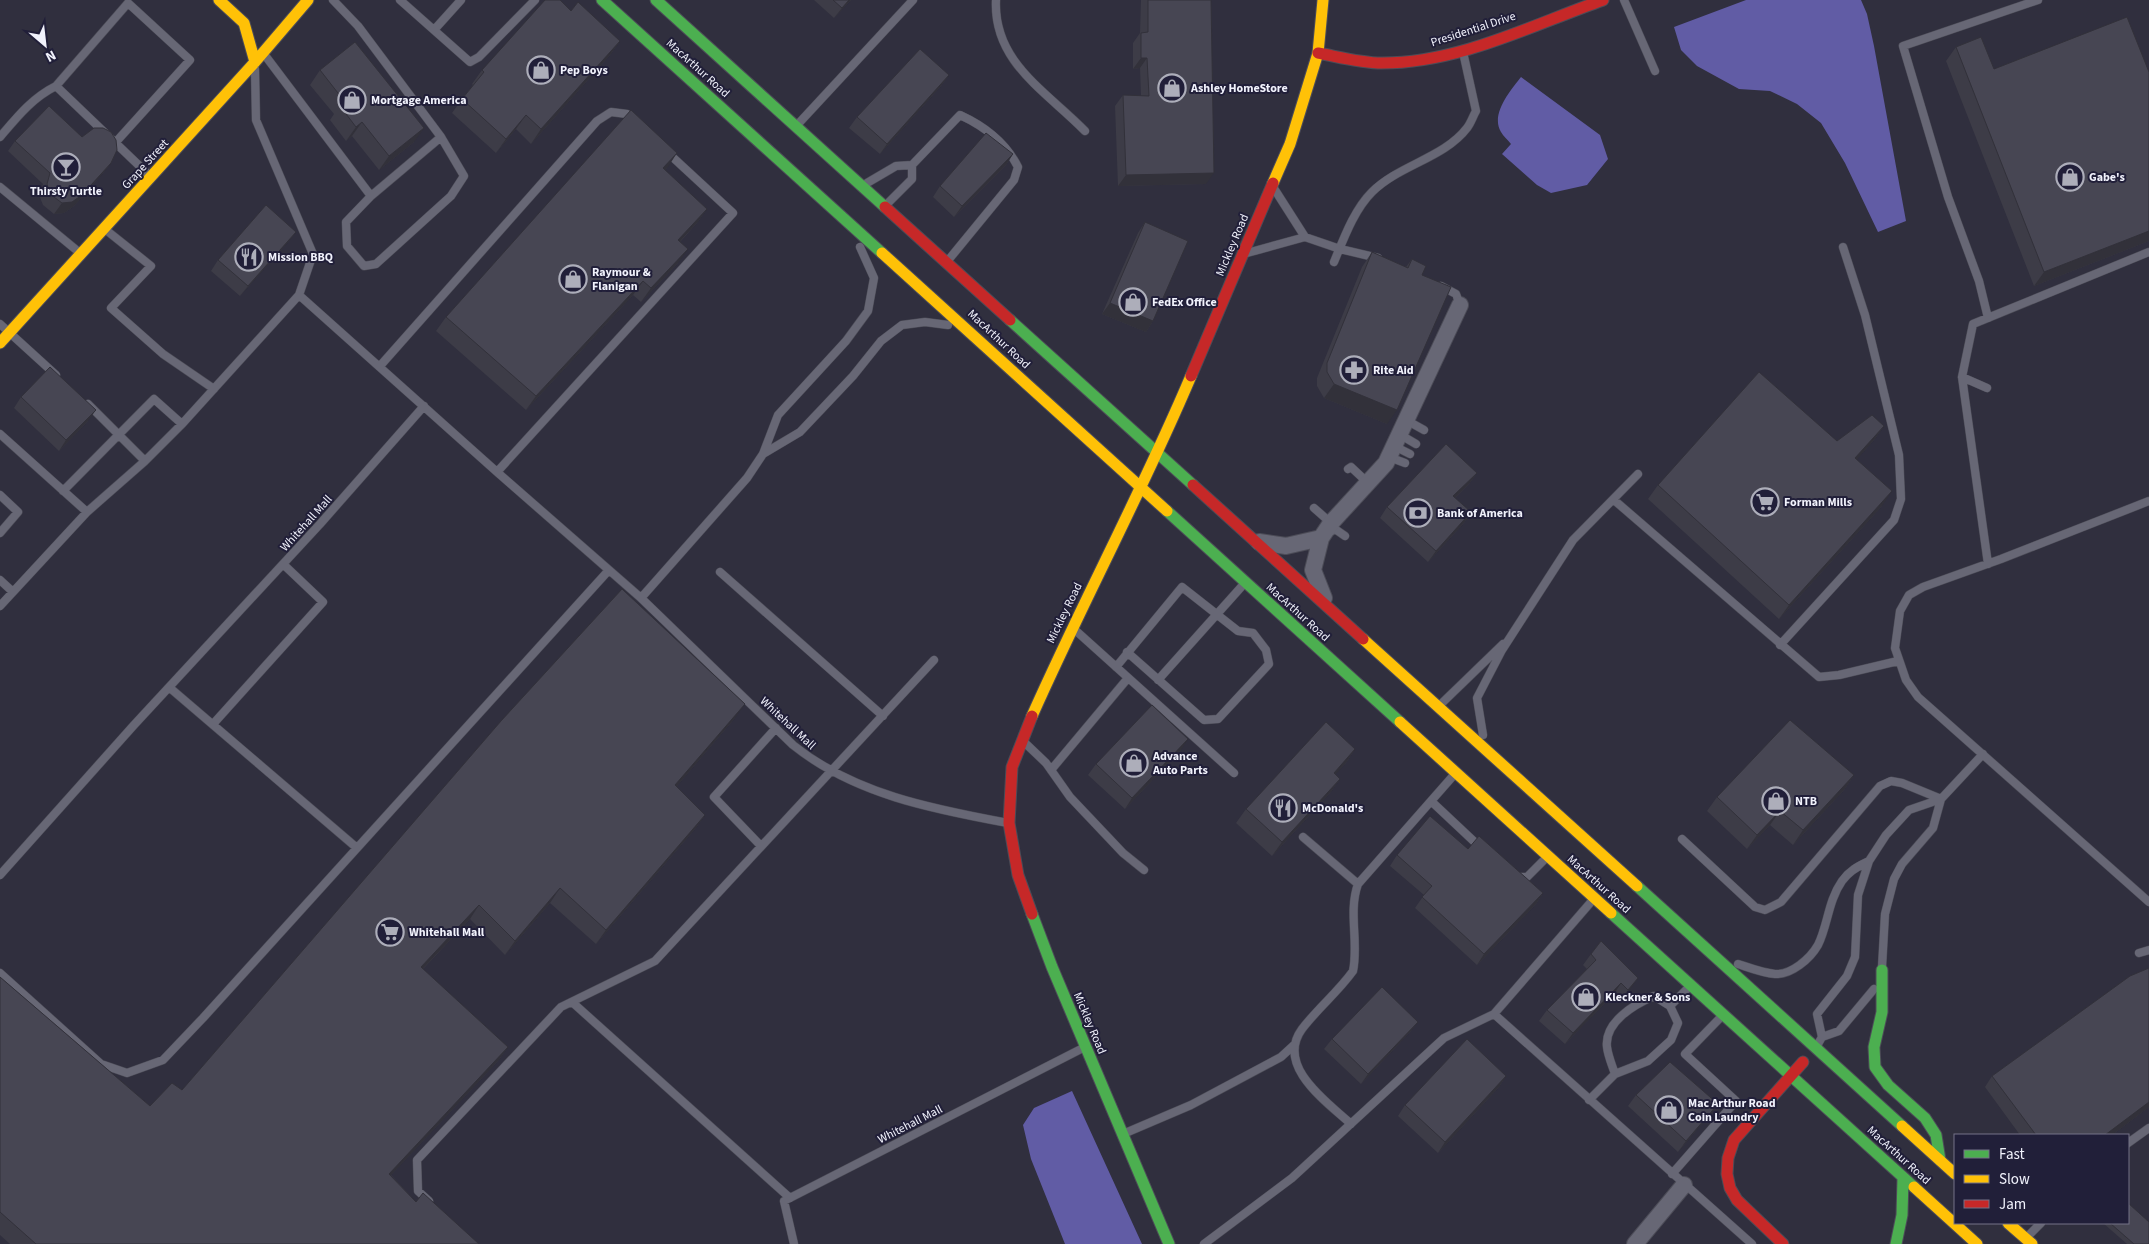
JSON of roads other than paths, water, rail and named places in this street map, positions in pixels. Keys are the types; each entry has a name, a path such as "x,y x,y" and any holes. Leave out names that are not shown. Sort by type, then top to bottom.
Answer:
{"main road":[{"path":"219,0 244,23 255,62"},
{"name":"Grape Street","path":"0,343 255,62 308,0"},
{"name":"MacArthur Road","path":"602,0 1954,1224"},
{"name":"MacArthur Road","path":"656,0 886,206 1488,754 1954,1173"},
{"path":"668,0 677,19"},
{"name":"Mickley Road","path":"1169,1244 1052,967 1018,875 1009,823 1012,767 1021,740 1072,627 1158,453 1273,186 1305,101 1318,53 1323,0"},
{"name":"Presidential Drive","path":"1318,53 1350,60 1382,63 1415,61 1462,50 1604,0"},
{"path":"1882,970 1882,1012 1874,1047 1876,1067 1888,1085 1925,1118 1936,1135 1940,1161"},
{"path":"1783,1244 1736,1201 1728,1187 1725,1170 1727,1155 1734,1140 1816,1047"},
{"path":"1896,1244 1902,1215 1904,1178"},
{"name":"MacArthur Road","path":"1954,1224 1976,1244"},
{"path":"2009,1224 2029,1241"}],"street":[{"path":"1330,610 1313,570 1321,538 1331,523 1368,483 1397,439 1460,306"},
{"path":"1254,541 1286,546 1321,538"},
{"path":"1636,1244 1678,1179"}],"lane":[{"path":"333,0 358,26 441,137 464,176 451,196 376,264 364,266 347,246 346,222 371,196 441,137"},
{"path":"400,0 470,62 479,57 535,0"},
{"path":"434,30 461,0"},
{"path":"796,126 913,0"},
{"path":"996,0 997,28 1010,58 1023,73 1085,131"},
{"path":"1624,0 1656,71"},
{"path":"1988,318 1979,281 1948,197 1904,46 2038,0"},
{"path":"0,137 25,108 43,92 56,86 128,3 190,60 115,143"},
{"path":"1334,262 1355,216 1372,192 1394,175 1451,143 1467,128 1476,111 1462,50"},
{"path":"263,53 371,196"},
{"path":"0,606 87,512 145,461 182,424 299,294 313,254 256,120 255,62"},
{"path":"56,86 151,177"},
{"path":"380,366 597,121 611,112 627,114 641,127"},
{"path":"863,186 896,166 912,165 960,115 978,123 1010,151 1018,167 1014,180 947,262"},
{"path":"497,472 733,213 662,147"},
{"path":"886,206 912,178 912,165"},
{"path":"1273,186 1305,237"},
{"path":"0,187 82,254"},
{"path":"642,598 747,478 762,454 778,415 846,341 868,311 874,278 849,222"},
{"path":"105,228 151,266 111,308 163,354 214,389"},
{"path":"1243,254 1305,237 1340,249 1386,259"},
{"path":"1780,645 1894,520 1901,498 1899,455 1865,315 1843,247"},
{"path":"1988,564 1962,377 1973,324 2149,252"},
{"path":"1430,281 1456,294 1460,306"},
{"name":"Whitehall Mall","path":"299,294 497,472 642,598 776,728 816,764 833,770 849,781 919,805 1009,823"},
{"path":"762,454 800,432 853,376 881,341 902,325 925,322 965,327"},
{"path":"0,324 61,380"},
{"path":"1962,377 1986,388"},
{"path":"63,491 154,399 182,424"},
{"path":"83,400 120,434 145,461"},
{"name":"Whitehall Mall","path":"0,875 424,406"},
{"path":"1397,439 1424,430"},
{"path":"0,434 87,512"},
{"path":"1397,439 1416,444"},
{"path":"1397,439 1410,454"},
{"path":"1397,439 1405,463"},
{"path":"1348,470 1350,467 1368,483"},
{"path":"1488,754 1480,725 1478,698 1512,636 1573,540 1638,474"},
{"path":"0,495 18,512 0,533"},
{"path":"1614,500 1819,678 1898,661"},
{"path":"2149,501 1988,564 1923,587 1909,595 1900,611 1895,633 1895,648 1898,661 1906,680 1918,696 2149,902"},
{"path":"1314,508 1331,523"},
{"path":"1321,538 1335,529 1346,536"},
{"path":"214,723 323,602 283,564"},
{"path":"0,973 100,1064 127,1073 163,1060 609,570"},
{"path":"720,572 883,716"},
{"path":"0,580 14,592"},
{"path":"1158,680 1245,582"},
{"path":"1116,667 1127,652 1182,588 1238,631 1253,633 1266,650 1269,664 1218,719 1204,720 1127,652"},
{"path":"1072,627 1234,773"},
{"path":"1438,708 1512,636"},
{"path":"433,1204 418,1191 417,1160 561,1007 655,961 934,660"},
{"path":"1051,770 1128,678"},
{"path":"170,688 214,723 357,848"},
{"path":"761,846 714,797 776,728"},
{"path":"1021,740 1051,770 1070,798 1123,852 1144,870"},
{"path":"1816,1047 1822,1037 1838,1031 1875,988 1882,970 1885,914 1889,893 1902,864 1933,828 1941,799 1983,754"},
{"path":"1122,1134 1191,1105 1281,1057 1294,1045 1302,1030 1353,971 1355,951 1353,897 1358,884 1456,773"},
{"path":"1682,839 1755,907 1764,910 1780,902 1880,786 1891,781 1902,783 1941,799"},
{"path":"1822,1037 1817,1014 1847,976 1855,957 1858,895 1869,861 1886,835 1909,810 1941,799"},
{"path":"1431,801 1487,853"},
{"path":"1303,837 1358,884"},
{"path":"1508,873 1517,877 1527,876 1548,856"},
{"path":"1716,958 1764,972 1777,974 1790,971 1805,960 1817,946 1831,900 1842,881 1853,869 1869,861"},
{"path":"1204,1244 1292,1178 1444,1038 1494,1014 1594,898"},
{"path":"2139,953 2149,950"},
{"path":"1670,1006 1690,986"},
{"path":"1589,1100 1615,1074 1648,1061 1671,1040 1678,1023 1670,1006 1654,996 1638,1002 1615,1023 1608,1034 1607,1047 1615,1074"},
{"path":"572,1002 790,1198 784,1201 794,1244"},
{"path":"1494,1014 1752,1244"},
{"path":"1678,1179 1736,1101 1685,1054 1724,1015"},
{"path":"1294,1045 1295,1059 1301,1073 1311,1086 1351,1124"},
{"name":"Whitehall Mall","path":"790,1198 1085,1046"},
{"path":"2129,1142 2149,1128"},
{"path":"2029,1241 2040,1224"}],"place":[{"name":"Pep Boys","path":"541,70"},
{"name":"Ashley HomeStore","path":"1172,88"},
{"name":"Mortgage America","path":"352,100"},
{"name":"Thirsty Turtle","path":"66,167"},
{"name":"Gabe's","path":"2070,177"},
{"name":"Mission BBQ","path":"249,257"},
{"name":"Raymour & Flanigan","path":"573,279"},
{"name":"FedEx Office","path":"1133,302"},
{"name":"Rite Aid","path":"1354,370"},
{"name":"Forman Mills","path":"1765,502"},
{"name":"Bank of America","path":"1418,513"},
{"name":"Advance Auto Parts","path":"1134,763"},
{"name":"NTB","path":"1776,801"},
{"name":"McDonald's","path":"1283,808"},
{"name":"Whitehall Mall","path":"390,932"},
{"name":"Kleckner & Sons","path":"1586,997"},
{"name":"Mac Arthur Road Coin Laundry","path":"1669,1110"}]}
